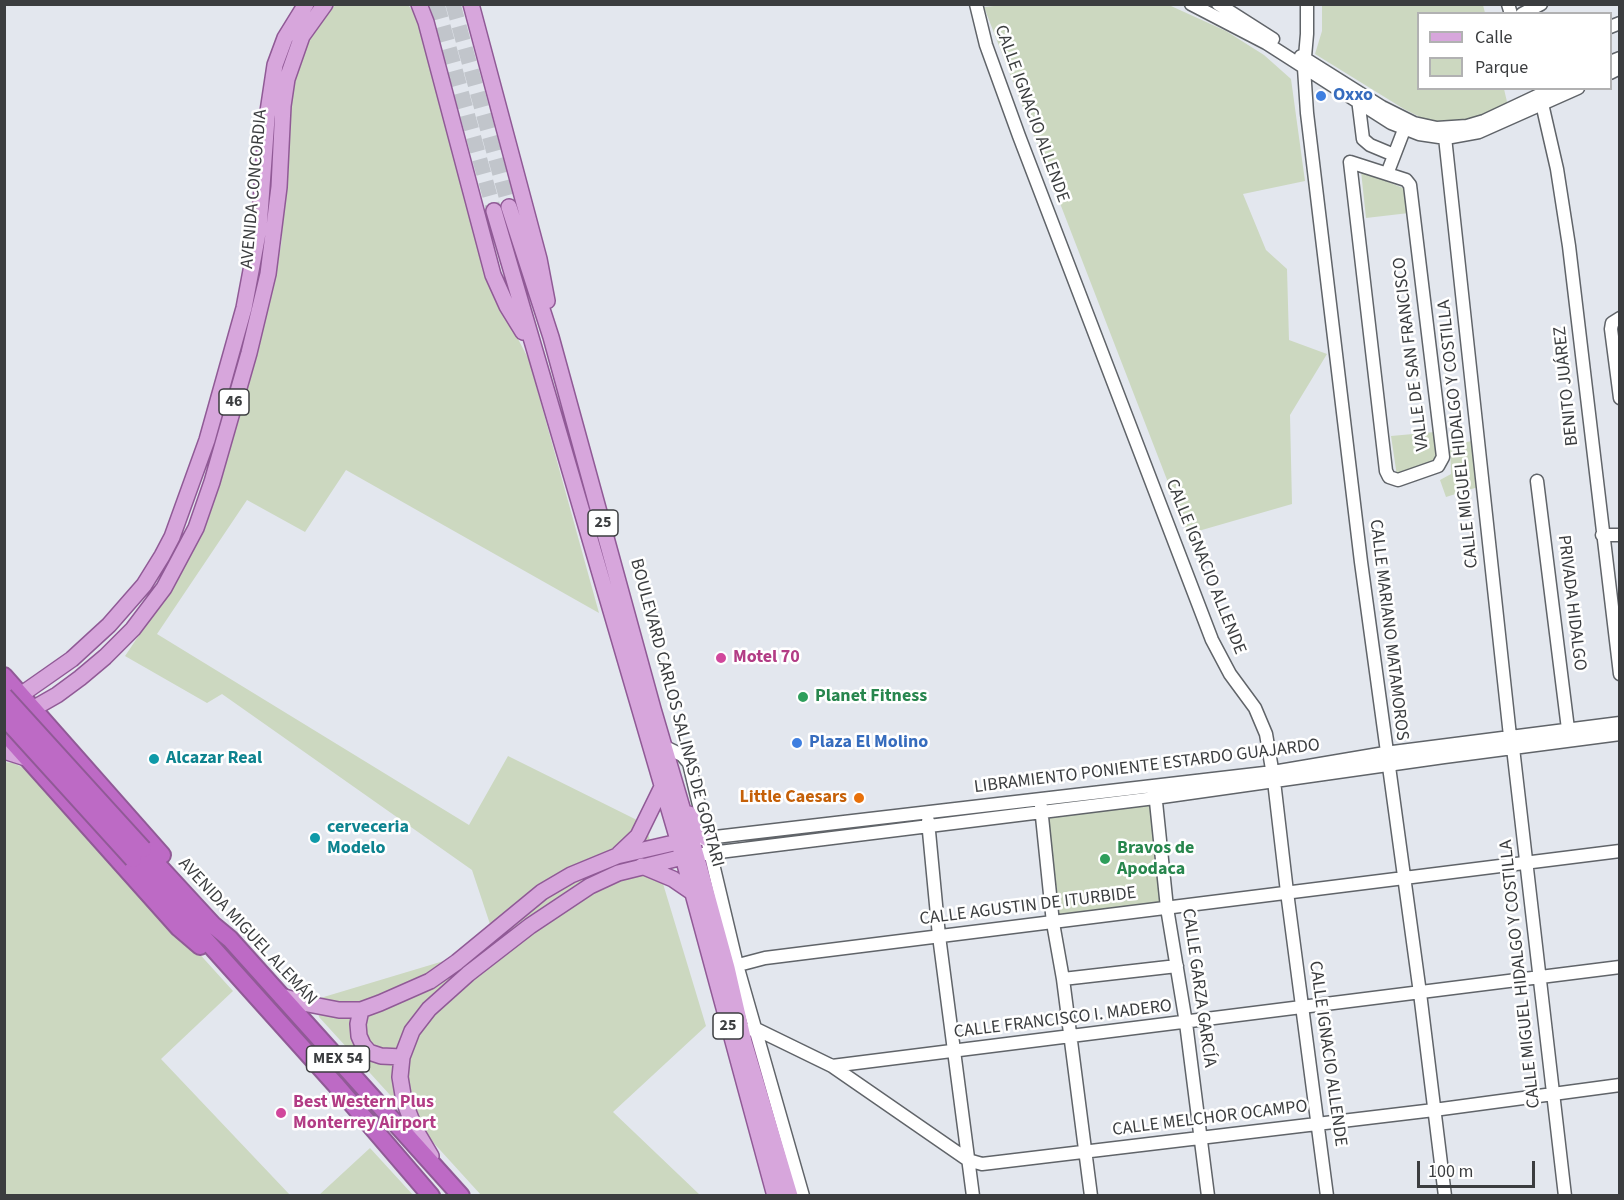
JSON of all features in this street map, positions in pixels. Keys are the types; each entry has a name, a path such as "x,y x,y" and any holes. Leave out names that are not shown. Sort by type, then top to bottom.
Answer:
{"highway":[{"path":"4,676 13,695 33,708 214,912 230,939"},
{"name":"AVENIDA MIGUEL ALEMÁN","path":"13,695 207,930 216,952 335,1084 431,1196"},
{"name":"AVENIDA MIGUEL ALEMÁN","path":"4,717 207,930 230,939 458,1192"},
{"path":"4,732 179,928 201,946 216,952"},
{"path":"42,774 40,756 44,749 52,745 70,750"}],"main road":[{"name":"AVENIDA CONCORDIA","path":"4,706 13,695 72,659 109,625 144,585 172,537 207,440 244,308 259,228 267,118 275,65 285,38 306,4"},
{"name":"AVENIDA CONCORDIA","path":"4,727 57,695 80,678 133,629 168,581 196,528 212,482 249,352 268,274 278,196 283,106 287,79 302,36 325,4"},
{"path":"473,7 539,259 546,291 551,337"},
{"path":"422,9 493,275 516,322 531,343"},
{"name":"BOULEVARD CARLOS SALINAS DE GORTARI","path":"775,1196 692,892 694,847 692,821 678,791 665,747 551,337 502,209 531,343 662,787 694,847 732,966 790,1196"},
{"path":"4,751 29,759"},
{"path":"617,856 638,836 662,787"},
{"path":"281,996 330,1009 361,1010 430,981 457,962 542,892 571,875 617,856 694,847"},
{"path":"458,1192 415,1130 404,1101 400,1077 402,1057 412,1031 429,1009 468,974 530,926 576,895 618,873 694,847"},
{"path":"642,866 673,879 692,892"},
{"path":"361,1010 358,1036 369,1052 381,1056 402,1057"}],"street":[{"name":"CALLE IGNACIO ALLENDE","path":"976,4 984,37 1015,126 1212,640 1230,674 1255,708 1266,734 1274,776 1327,1196"},
{"path":"1191,4 1304,63"},
{"path":"1218,4 1304,63 1419,134 1479,132 1542,100 1572,90"},
{"name":"CALLE MARIANO MATAMOROS","path":"1307,4 1308,22 1304,63 1307,113 1385,753 1420,993 1445,1196"},
{"path":"1526,12 1541,4"},
{"path":"1542,100 1552,90"},
{"path":"1358,97 1364,140 1388,153"},
{"name":"BENITO JUÁREZ","path":"1542,100 1557,169 1569,246 1620,674"},
{"path":"1381,172 1388,153 1406,125"},
{"name":"CALLE MIGUEL HIDALGO Y COSTILLA","path":"1445,133 1565,1196"},
{"name":"VALLE DE SAN FRANCISCO","path":"1350,162 1381,172 1407,181 1410,185 1443,455 1443,460 1438,466 1398,480 1389,477 1386,471 1350,162"},
{"path":"1620,318 1612,323 1611,329 1620,399"},
{"name":"PRIVADA HIDALGO","path":"1537,481 1568,729"},
{"path":"1602,536 1620,535"},
{"name":"LIBRAMIENTO PONIENTE ESTARDO GUAJARDO","path":"694,847 928,812 1040,798 1154,785 1388,766 1568,729 1620,723"},
{"name":"LIBRAMIENTO PONIENTE ESTARDO GUAJARDO","path":"694,847 735,850 928,828 1155,798 1385,753 1620,734"},
{"path":"665,747 682,755 689,763 694,847 717,884"},
{"name":"CALLE GARZA GARCÍA","path":"1154,785 1167,908 1186,1023 1208,1196"},
{"path":"1040,798 1053,923 1063,979 1091,1196"},
{"path":"928,812 939,936 973,1196"},
{"path":"732,966 717,884 718,868 727,854 735,850"},
{"name":"CALLE AGUSTIN DE ITURBIDE","path":"732,966 765,958 1620,851"},
{"path":"1063,979 1177,966"},
{"name":"CALLE FRANCISCO I. MADERO","path":"832,1066 1620,967"},
{"path":"748,1030 802,1196"},
{"name":"CALLE MELCHOR OCAMPO","path":"748,1030 832,1066 968,1160 989,1164 1620,1085"}],"green space":[{"path":"1163,4 1171,6 1226,31 1264,55 1291,79 1305,181 1243,194 1266,250 1287,269 1289,340 1327,354 1290,415 1292,504 1188,534 984,7"},
{"path":"336,5 408,5 417,16 493,291 529,360 599,613 346,470 305,532 247,500 157,634 469,825 508,756 645,824 706,1026 613,1112 700,1195 481,1195 319,1017 317,999 497,945 472,870 222,694 207,703 125,656 183,570 215,498 252,371 281,246 293,82 308,35 324,15"},
{"path":"1322,5 1483,5 1485,12 1417,12 1417,90 1504,90 1508,106 1460,123 1443,124 1424,119 1315,54 1322,31"},
{"path":"1361,171 1408,190 1409,213 1366,218"},
{"path":"1435,432 1438,461 1397,476 1391,436"},
{"path":"1472,441 1478,487 1446,497 1440,480 1451,474 1450,445"},
{"path":"4,762 13,763 37,774 233,991 161,1059 290,1195 5,1195"},
{"name":"Bravos de Apodaca","path":"1150,802 1163,903 1060,919 1048,815"},
{"path":"370,1148 413,1195 319,1195"}],"tunnel":[{"path":"437,4 494,211"},
{"path":"453,4 509,207"}],"place":[{"name":"Oxxo","path":"1321,96"},
{"name":"Motel 70","path":"721,658"},
{"name":"Planet Fitness","path":"803,697"},
{"name":"Plaza El Molino","path":"797,743"},
{"name":"Alcazar Real","path":"154,759"},
{"name":"Little Caesars","path":"859,798"},
{"name":"cerveceria Modelo","path":"315,838"},
{"name":"Bravos de Apodaca","path":"1105,859"},
{"name":"Best Western Plus Monterrey Airport","path":"281,1113"}]}
